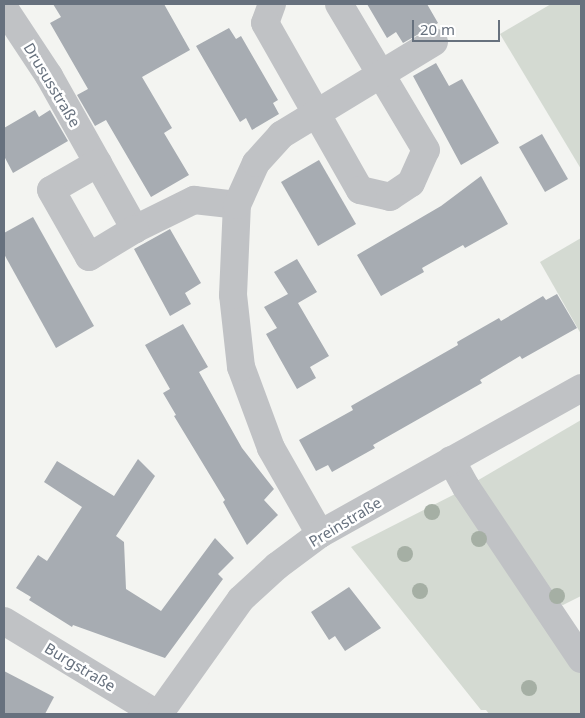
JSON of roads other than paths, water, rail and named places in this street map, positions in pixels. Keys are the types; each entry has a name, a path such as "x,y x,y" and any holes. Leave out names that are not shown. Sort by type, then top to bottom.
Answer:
{"street":[{"path":"272,4 265,23 360,190 390,197 411,182 426,150 339,4"},
{"name":"Drususstraße","path":"4,8 49,76 135,229"},
{"path":"320,534 271,448 241,367 233,295 237,205 256,163 281,135 315,112 434,42"},
{"path":"98,163 51,190 89,257 135,229 194,200 237,205"},
{"name":"Preinstraße","path":"158,714 241,600 277,566 320,534 581,388"},
{"path":"451,460 466,487 581,660"},
{"name":"Burgstraße","path":"4,621 158,714"}]}
